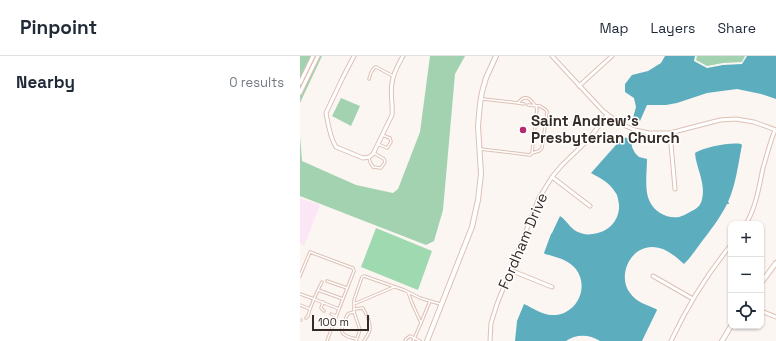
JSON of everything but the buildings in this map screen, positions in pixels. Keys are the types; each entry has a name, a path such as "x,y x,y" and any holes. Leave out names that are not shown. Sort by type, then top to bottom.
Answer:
{"street":[{"path":"300,83 313,56"},
{"path":"300,93 318,56"},
{"path":"354,56 326,113 336,147 363,158 369,157 374,153 392,115 393,109 391,98 393,76 403,56"},
{"path":"427,341 472,227 478,200 481,174 478,126 481,99 488,73 496,56"},
{"path":"552,56 598,107 619,123 635,130 649,133 670,133 720,120 736,119 754,122 776,130 769,145 757,197 748,221"},
{"path":"579,86 612,56"},
{"name":"Fordham Drive","path":"490,341 490,323 539,198 552,177 562,165 589,139 607,115"},
{"path":"670,133 675,189"},
{"path":"552,177 590,206"},
{"path":"671,341 693,299 716,262 728,248"},
{"path":"764,279 775,266"},
{"path":"510,270 552,287"},
{"path":"653,276 693,299"},
{"path":"764,312 776,317"},
{"path":"722,341 729,329"}],"lane":[{"path":"369,79 375,67 393,76"},
{"path":"518,103 521,98 525,98 530,100 537,108 532,153"},
{"path":"481,99 524,104"},
{"path":"480,149 530,155 542,148 547,112 543,108 528,105"},
{"path":"378,144 385,148 389,147 391,142 390,138 382,135"},
{"path":"369,157 373,167 381,168 385,162 384,158 374,153"},
{"path":"300,276 310,252 353,268 354,271 327,341"},
{"path":"354,312 347,315 342,332 343,334 356,340 360,330 354,312 354,300 362,277 364,276 441,305"},
{"path":"327,281 347,288"},
{"path":"306,318 322,282"},
{"path":"354,304 394,287"},
{"path":"318,290 343,299"},
{"path":"408,292 421,323"},
{"path":"300,294 339,309"},
{"path":"414,340 430,301"},
{"path":"323,302 321,308 324,311"},
{"path":"300,305 310,309"},
{"path":"354,309 363,308 366,314"},
{"path":"331,314 336,316"},
{"path":"364,341 371,326 368,318"},
{"path":"405,341 406,338 410,336 414,340 420,341"}],"shaded area":[{"path":"300,198 320,205 304,246 300,243"}],"green space":[{"path":"300,56 322,56 300,103"},
{"path":"430,56 465,56 455,74 443,210 434,241 426,245 300,196 300,136 302,161 356,185 393,193 398,189 420,132"},
{"path":"697,56 745,56 742,62 707,66 696,60"},
{"path":"341,98 360,106 351,126 332,116"},
{"path":"376,228 432,251 418,290 361,267"}],"water":[{"path":"665,56 695,56 694,61 707,68 742,64 747,56 776,56 776,99 737,89 707,93 666,105 647,105 640,121 633,118 636,107 634,98 625,92 625,84 632,75 648,71 661,63"},
{"path":"623,137 631,139 632,147 639,157 647,159 647,192 652,206 658,212 670,217 679,217 694,210 701,201 703,187 695,153 718,146 741,144 733,188 728,202 729,204 727,204 711,229 684,264 670,252 657,247 644,248 632,257 625,271 626,286 635,299 657,310 642,341 600,341 587,336 578,336 566,341 515,341 517,321 524,304 541,313 552,315 561,314 568,311 574,306 578,299 582,284 580,276 575,268 565,260 544,253 560,216 573,229 579,233 586,234 604,231 609,228 615,220 619,210 617,195 608,183 591,173"}],"place":[{"name":"Saint Andrew's Presbyterian Church","path":"523,130"}]}
